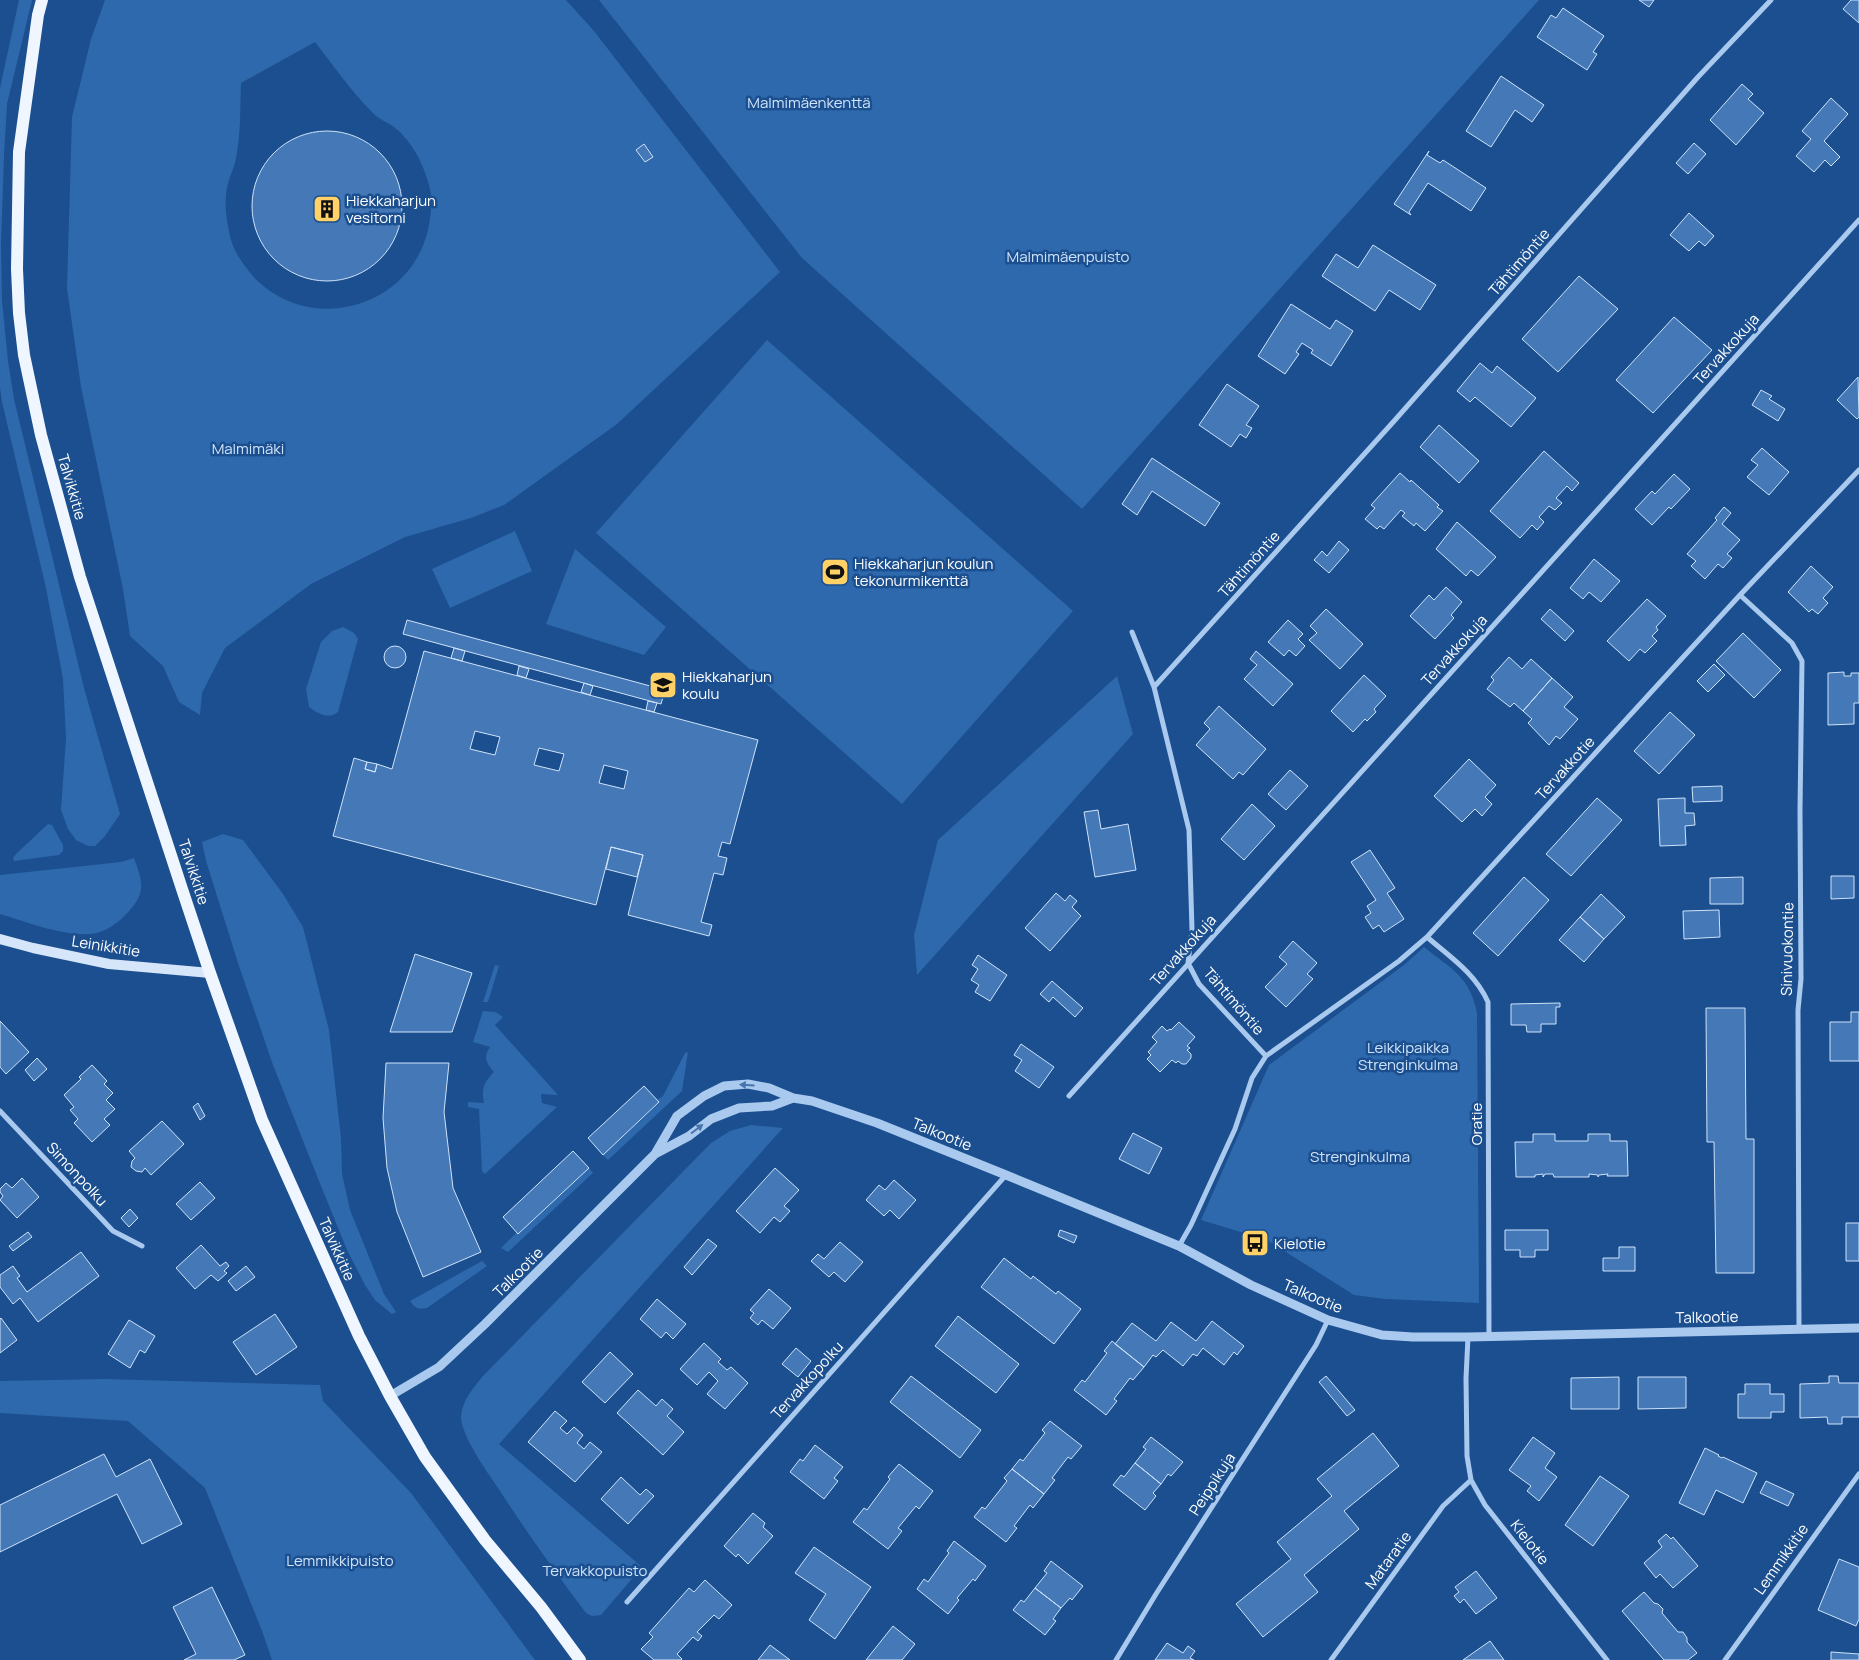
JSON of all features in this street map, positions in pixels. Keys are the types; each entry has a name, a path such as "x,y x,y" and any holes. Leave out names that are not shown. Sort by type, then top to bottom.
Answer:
{"main road":[{"name":"Talvikkitie","path":"43,0 38,15 19,152 17,269 19,313 24,355 41,435 80,577 210,973 262,1120 359,1336 390,1396 425,1457 485,1540 541,1607 580,1660"},
{"name":"Leinikkitie","path":"0,939 109,964 210,973"}],"street":[{"name":"Tähtimöntie","path":"1179,1246 1191,1225 1235,1128 1252,1078 1266,1056 1199,984 1188,963 1192,930 1189,830 1154,687 1395,420 1698,77 1771,0"},
{"name":"Tervakkokuja","path":"1069,1096 1859,220"},
{"name":"Tervakkotie","path":"1266,1056 1399,961 1427,937 1740,595 1859,470"},
{"name":"Sinivuokontie","path":"1740,595 1792,643 1802,661 1800,810 1801,979 1798,1010 1798,1329"},
{"path":"1132,632 1154,687"},
{"name":"Oratie","path":"1427,937 1472,975 1488,1002 1489,1335"},
{"name":"Talkootie","path":"390,1396 439,1367 478,1331 655,1154 677,1116 704,1096 724,1086 748,1084 769,1088 794,1098 877,1123 1179,1246 1251,1285 1328,1320 1382,1335 1468,1337 1489,1335 1859,1328"},
{"name":"Talkootie","path":"655,1154 689,1136 711,1119 739,1108 772,1106 794,1098"},
{"name":"Simonpolku","path":"0,1111 114,1231 142,1246"},
{"name":"Tervakkopolku","path":"627,1602 1006,1175"},
{"name":"Peippikuja","path":"1116,1660 1316,1345 1328,1320"},
{"name":"Kielotie","path":"1468,1337 1467,1456 1471,1480 1485,1505 1607,1660"},
{"name":"Lemmikkitie","path":"1725,1660 1859,1474"},
{"name":"Mataratie","path":"1331,1660 1443,1506 1471,1480"}],"green space":[{"path":"19,0 32,0 7,104 1,245 2,300 14,399 84,688 120,814 105,836 95,846 88,846 76,840 68,829 61,810 66,738 63,679 46,588 0,388 0,88"},
{"name":"Malmimäki","path":"105,0 566,0 594,31 780,272 617,424 504,505 471,518 405,537 311,584 225,648 202,693 200,715 179,702 163,666 130,636 123,589 81,387 67,288 72,117 91,39","holes":["315,42 364,104 377,117 394,127 406,139 420,161 427,177 431,201 428,230 417,257 400,279 378,295 354,305 327,309 300,305 275,294 252,275 231,242 226,208 227,187 239,140 241,83"]},
{"name":"Malmimäenpuisto","path":"599,0 1539,0 1082,509 802,258"},
{"name":"Hiekkaharjun koulun tekonurmikenttä","path":"767,340 1073,611 902,804 596,533"},
{"path":"515,531 532,571 450,608 432,569"},
{"path":"575,549 666,627 644,655 546,624"},
{"path":"343,627 354,633 358,639 338,712 327,716 309,707 306,689 321,642 332,631"},
{"path":"1117,676 1133,734 917,975 914,935 938,840"},
{"path":"48,824 52,825 63,845 63,851 59,855 14,861 13,858 16,854"},
{"path":"223,834 243,840 283,894 303,927 329,1030 341,1138 342,1174 350,1210 384,1294 396,1312 392,1314 375,1300 347,1250 273,1065 206,861 202,842"},
{"path":"134,858 141,880 141,892 135,904 121,919 101,932 90,934 68,933 0,914 0,875 121,862"},
{"name":"Strenginkulma","path":"1424,947 1458,974 1470,990 1477,1013 1479,1303 1385,1299 1354,1295 1267,1240 1201,1220 1269,1065 1404,965"},
{"path":"495,965 499,966 488,1002 483,1002"},
{"path":"483,1011 496,1012 503,1017 495,1025 558,1095 541,1094 542,1103 557,1107 485,1174 482,1171 479,1109 468,1107 468,1102 484,1103 484,1086 494,1072 486,1060 490,1047 473,1042"},
{"path":"688,1052 682,1091 608,1160 603,1155 659,1103 657,1100 663,1096 685,1053"},
{"name":"Tervakkopuisto","path":"751,1125 783,1128 499,1444 642,1567 601,1615 592,1616 586,1613 552,1567 481,1463 462,1425 463,1405 482,1377 711,1143 730,1131"},
{"path":"589,1168 593,1173 508,1252 501,1248 517,1232 518,1234"},
{"path":"482,1261 487,1266 427,1308 417,1308 410,1301"},
{"name":"Lemmikkipuisto","path":"104,1379 320,1385 323,1401 411,1493 535,1660 272,1660 205,1488 128,1421 0,1413 0,1381"}],"building":[{"path":"1639,0 1654,0 1649,7"},
{"path":"1851,0 1859,0 1859,23 1843,9"},
{"path":"1563,8 1604,36 1593,52 1597,54 1587,70 1537,37 1551,15 1556,18"},
{"path":"1501,76 1544,105 1532,122 1515,110 1491,147 1466,131"},
{"path":"1742,84 1753,94 1748,99 1764,113 1736,145 1710,120"},
{"path":"1831,98 1848,114 1824,141 1840,157 1831,166 1825,160 1814,172 1796,156 1811,139 1802,131"},
{"name":"Hiekkaharjun vesitorni","path":"327,131 342,132 356,137 380,153 396,177 401,191 401,221 396,235 380,259 356,275 342,280 327,281 312,280 298,275 274,259 258,235 253,221 252,206 253,191 258,177 274,153 298,137 312,132"},
{"path":"1694,143 1706,154 1688,174 1676,163"},
{"path":"644,144 653,157 645,162 636,150"},
{"path":"1429,151 1427,155 1440,163 1443,160 1486,188 1471,211 1428,183 1409,212 1411,215 1394,204"},
{"path":"1689,213 1714,236 1705,246 1699,241 1689,251 1670,235"},
{"path":"1373,245 1436,285 1420,310 1389,290 1375,311 1322,276 1336,254 1358,268"},
{"path":"1579,276 1618,309 1558,372 1522,339"},
{"path":"1291,304 1330,329 1336,320 1353,331 1331,366 1311,353 1313,350 1302,343 1296,352 1299,354 1285,374 1258,356"},
{"path":"1674,317 1712,350 1653,413 1616,380"},
{"path":"1480,363 1492,373 1497,366 1536,398 1511,427 1475,397 1470,402 1457,391"},
{"path":"1858,377 1859,417 1857,419 1837,400"},
{"path":"1227,384 1259,406 1246,425 1252,428 1246,438 1240,434 1231,447 1199,425"},
{"path":"1761,390 1772,396 1769,399 1785,409 1778,421 1752,405"},
{"path":"1439,425 1479,461 1459,483 1420,447"},
{"path":"1762,448 1789,472 1769,495 1747,477 1758,465 1751,460"},
{"path":"1544,451 1579,483 1572,491 1567,486 1556,498 1562,503 1555,510 1549,506 1539,517 1544,522 1537,530 1532,525 1520,538 1490,511"},
{"path":"1152,458 1220,503 1205,526 1152,491 1137,515 1122,504"},
{"path":"1400,473 1410,482 1411,480 1439,505 1437,507 1443,511 1425,531 1416,523 1414,526 1402,516 1405,513 1401,510 1384,529 1380,526 1377,529 1365,519 1375,508 1371,505"},
{"path":"1674,474 1690,489 1652,525 1635,509 1652,491 1655,494"},
{"path":"1724,507 1731,513 1722,524 1740,540 1727,554 1732,558 1723,568 1718,564 1705,579 1691,566 1696,561 1687,554 1717,520 1715,518"},
{"path":"1457,522 1496,557 1478,576 1471,570 1466,576 1436,549"},
{"path":"1339,541 1349,550 1329,573 1314,560 1322,551 1327,556"},
{"path":"1594,559 1620,581 1601,602 1589,592 1583,599 1570,588"},
{"path":"1811,566 1833,587 1823,598 1828,603 1818,614 1812,609 1809,612 1788,592"},
{"path":"1446,587 1462,602 1451,615 1454,618 1435,639 1410,616 1429,595 1434,600"},
{"path":"1647,599 1666,616 1656,627 1658,630 1652,636 1657,641 1645,653 1640,649 1629,661 1607,641"},
{"path":"1326,609 1363,644 1340,669 1309,640 1317,633 1310,626"},
{"path":"1550,609 1574,631 1565,641 1541,619"},
{"path":"407,620 665,690 661,704 403,634"},
{"path":"1288,620 1303,634 1298,639 1305,646 1296,656 1289,650 1284,656 1268,642"},
{"path":"1743,633 1781,670 1754,698 1716,661"},
{"path":"395,646 403,649 406,657 403,665 395,668 387,665 384,657 387,649"},
{"path":"454,648 465,651 462,661 451,658"},
{"path":"424,651 758,740 730,844 722,842 718,856 727,858 723,875 714,873 701,922 712,925 709,936 628,915 643,855 611,847 596,905 333,836 354,758 367,762 365,769 375,772 377,764 392,769","holes":["475,731 500,737 495,755 470,749","539,748 564,754 559,771 534,765","604,765 628,771 624,789 599,783"]},
{"path":"1256,651 1293,684 1273,706 1244,679 1257,665 1250,659"},
{"path":"1509,657 1522,669 1531,659 1552,678 1523,711 1514,703 1510,707 1487,689 1494,680 1491,677"},
{"path":"1714,664 1725,675 1708,692 1697,681"},
{"path":"519,666 529,669 526,678 517,675"},
{"path":"1844,672 1844,676 1851,676 1851,673 1859,673 1859,703 1854,703 1854,724 1828,725 1828,673"},
{"path":"1364,675 1386,696 1374,709 1376,712 1367,721 1365,719 1353,732 1331,711"},
{"path":"1552,678 1573,697 1564,707 1578,719 1560,739 1556,736 1549,745 1528,723 1532,719 1523,711"},
{"path":"584,683 593,686 590,695 581,692"},
{"path":"648,701 657,703 654,712 646,710"},
{"path":"1219,706 1266,749 1243,775 1239,772 1233,779 1196,745 1210,729 1204,723"},
{"path":"1670,712 1695,735 1659,774 1634,751"},
{"path":"1469,759 1496,785 1485,797 1492,804 1482,816 1475,809 1462,822 1434,796"},
{"path":"367,762 377,764 375,772 365,769"},
{"path":"1290,770 1308,786 1286,810 1268,794"},
{"path":"1722,786 1722,801 1693,802 1692,787"},
{"path":"1597,798 1622,820 1571,876 1546,854"},
{"path":"1685,798 1685,813 1694,813 1695,825 1685,826 1686,845 1660,846 1658,799"},
{"path":"1252,804 1275,826 1244,860 1221,839"},
{"path":"1098,810 1101,829 1128,824 1136,870 1095,877 1084,812"},
{"path":"611,847 643,855 637,877 606,869"},
{"path":"1370,850 1395,888 1387,893 1404,919 1384,932 1379,925 1373,929 1365,917 1371,913 1367,906 1376,900 1351,862"},
{"path":"1831,876 1854,876 1854,898 1831,899"},
{"path":"1524,877 1549,900 1498,956 1473,933"},
{"path":"1743,877 1743,904 1710,904 1710,878"},
{"path":"1056,893 1065,901 1070,895 1077,901 1072,907 1081,916 1050,951 1025,928"},
{"path":"1601,894 1625,917 1604,939 1580,917"},
{"path":"1719,910 1720,937 1684,939 1683,911"},
{"path":"1580,917 1604,939 1584,962 1559,940"},
{"path":"1293,941 1317,963 1307,974 1313,979 1286,1007 1265,987 1287,964 1279,957"},
{"path":"415,954 472,973 452,1032 390,1032"},
{"path":"978,955 1007,975 990,1001 975,992 979,985 971,980 978,969 972,965"},
{"path":"1052,981 1083,1008 1075,1017 1053,997 1049,1002 1040,994"},
{"path":"1560,1003 1560,1007 1556,1007 1556,1024 1541,1024 1541,1032 1527,1032 1526,1025 1511,1025 1511,1004"},
{"path":"1706,1008 1745,1008 1746,1139 1754,1139 1754,1273 1716,1273 1714,1142 1707,1142"},
{"path":"1851,1012 1859,1012 1859,1061 1830,1061 1830,1022 1851,1022"},
{"path":"0,1021 29,1052 6,1074 0,1067"},
{"path":"1179,1022 1195,1037 1187,1046 1190,1048 1187,1050 1191,1054 1191,1058 1186,1064 1178,1061 1176,1063 1172,1060 1160,1072 1147,1059 1151,1055 1148,1052 1157,1042 1152,1037 1162,1026 1167,1031 1171,1030"},
{"path":"1021,1044 1054,1067 1039,1088 1015,1071 1022,1060 1014,1055"},
{"path":"37,1058 47,1069 34,1081 25,1070"},
{"path":"386,1063 449,1063 444,1112 453,1188 481,1252 423,1277 397,1212 387,1168 383,1118"},
{"path":"92,1065 107,1081 104,1084 113,1093 106,1100 115,1109 104,1119 110,1125 92,1142 74,1123 78,1119 70,1110 74,1107 64,1095 81,1079 79,1077"},
{"path":"644,1086 659,1102 603,1155 588,1138"},
{"path":"198,1103 205,1116 200,1120 193,1107"},
{"path":"162,1121 184,1144 151,1175 145,1168 142,1172 136,1171 131,1167 132,1161 135,1158 129,1151"},
{"path":"1133,1133 1162,1148 1149,1174 1119,1159"},
{"path":"1533,1134 1555,1134 1555,1141 1588,1141 1588,1134 1610,1134 1610,1141 1627,1141 1628,1176 1607,1176 1608,1174 1599,1175 1598,1177 1598,1175 1589,1174 1589,1177 1554,1177 1553,1174 1545,1174 1543,1177 1543,1174 1535,1175 1535,1177 1516,1177 1515,1142 1533,1142"},
{"path":"573,1151 589,1168 518,1234 503,1217"},
{"path":"775,1168 799,1190 784,1206 790,1211 780,1222 774,1217 760,1233 736,1211"},
{"path":"22,1178 39,1197 17,1218 0,1200 3,1196 0,1189 6,1183 12,1188"},
{"path":"894,1180 916,1200 899,1219 890,1210 884,1216 866,1200 879,1185 885,1190"},
{"path":"200,1182 215,1198 191,1220 176,1204"},
{"path":"130,1209 138,1218 129,1227 121,1218"},
{"path":"1846,1223 1859,1223 1859,1261 1846,1261"},
{"path":"1060,1230 1077,1236 1074,1243 1058,1236"},
{"path":"1505,1230 1548,1230 1548,1250 1535,1250 1535,1257 1520,1257 1520,1250 1505,1250"},
{"path":"28,1232 32,1237 13,1251 9,1246"},
{"path":"708,1239 717,1246 692,1275 684,1267"},
{"path":"840,1242 863,1262 845,1282 834,1272 829,1277 811,1261 818,1254 824,1259"},
{"path":"201,1245 220,1266 226,1262 229,1266 224,1271 227,1273 218,1281 211,1275 195,1289 176,1268"},
{"path":"1619,1247 1635,1247 1635,1271 1603,1271 1603,1258 1619,1258"},
{"path":"81,1252 99,1276 38,1322 20,1298 13,1304 0,1287 0,1275 13,1266 20,1276 17,1278 27,1292"},
{"path":"1004,1258 1031,1279 1033,1276 1056,1294 1058,1291 1081,1309 1054,1344 981,1287"},
{"path":"246,1266 255,1277 236,1291 228,1281"},
{"path":"769,1289 791,1308 773,1329 762,1320 758,1325 750,1318 754,1313 750,1310"},
{"path":"657,1299 686,1324 673,1339 666,1332 661,1338 640,1319"},
{"path":"275,1314 297,1347 256,1375 233,1342"},
{"path":"958,1316 1019,1364 996,1393 935,1346"},
{"path":"0,1319 17,1340 0,1353"},
{"path":"129,1320 155,1336 145,1353 140,1350 130,1368 108,1354"},
{"path":"1212,1321 1244,1346 1237,1355 1234,1352 1224,1365 1203,1348 1197,1356 1193,1354 1183,1366 1163,1350 1156,1357 1153,1355 1144,1367 1115,1344 1132,1323 1156,1341 1171,1322 1196,1341"},
{"path":"1112,1341 1144,1367 1133,1380 1130,1378 1114,1399 1117,1401 1106,1415 1074,1390 1082,1380 1085,1382 1107,1353 1104,1351"},
{"path":"704,1343 721,1359 718,1362 727,1370 731,1367 748,1383 725,1409 707,1394 718,1381 709,1372 697,1385 680,1369"},
{"path":"796,1348 811,1361 798,1377 782,1364"},
{"path":"610,1352 633,1374 605,1403 582,1382"},
{"path":"911,1376 981,1430 960,1458 890,1402"},
{"path":"1326,1376 1355,1410 1347,1416 1319,1382"},
{"path":"1829,1376 1838,1376 1839,1383 1859,1383 1859,1417 1842,1417 1842,1424 1828,1424 1827,1417 1800,1418 1800,1384 1829,1383"},
{"path":"1619,1377 1619,1409 1571,1409 1571,1378"},
{"path":"1638,1377 1686,1377 1686,1408 1638,1409"},
{"path":"1745,1384 1770,1384 1770,1394 1784,1394 1784,1412 1771,1412 1771,1418 1738,1418 1738,1394 1745,1394"},
{"path":"638,1390 656,1406 662,1399 673,1409 667,1416 684,1432 663,1455 617,1413"},
{"path":"555,1411 567,1421 560,1428 567,1434 574,1427 583,1435 577,1443 584,1449 590,1442 602,1452 575,1482 528,1442"},
{"path":"1050,1421 1082,1446 1071,1459 1068,1457 1052,1478 1055,1480 1044,1494 1012,1469 1020,1459 1023,1461 1045,1433 1042,1430"},
{"path":"1373,1433 1399,1466 1344,1511 1359,1529 1304,1575 1318,1592 1263,1637 1236,1604 1291,1559 1277,1542 1332,1496 1317,1479"},
{"path":"1151,1437 1183,1462 1171,1476 1168,1474 1161,1484 1135,1463 1146,1449 1143,1447"},
{"path":"1533,1437 1555,1453 1545,1468 1557,1477 1539,1501 1527,1491 1531,1486 1509,1470"},
{"path":"815,1445 843,1467 834,1478 838,1481 824,1499 790,1472 800,1459 803,1461"},
{"path":"1705,1448 1722,1458 1757,1473 1743,1503 1716,1490 1704,1515 1679,1503"},
{"path":"104,1454 116,1477 150,1459 182,1524 142,1544 117,1494 0,1552 0,1505"},
{"path":"1135,1463 1161,1484 1153,1493 1156,1496 1145,1510 1113,1485 1121,1475 1124,1477"},
{"path":"899,1464 933,1491 919,1509 916,1506 898,1528 902,1531 888,1549 853,1522 864,1508 867,1510 890,1479 888,1477"},
{"path":"1012,1469 1044,1494 1033,1508 1030,1505 1014,1526 1017,1528 1006,1542 974,1517 982,1507 985,1509 1007,1481 1004,1478"},
{"path":"1600,1476 1629,1496 1593,1546 1565,1525"},
{"path":"621,1477 640,1495 646,1489 654,1496 628,1524 601,1499"},
{"path":"1766,1481 1794,1494 1788,1506 1760,1493"},
{"path":"753,1513 765,1523 763,1527 773,1536 748,1564 738,1554 736,1557 724,1546"},
{"path":"1666,1534 1671,1539 1673,1537 1698,1566 1673,1588 1660,1574 1656,1578 1644,1563 1662,1547 1658,1541"},
{"path":"954,1541 986,1566 975,1581 973,1579 957,1598 959,1600 948,1614 917,1589 924,1579 928,1582 949,1553 947,1551"},
{"path":"814,1547 871,1587 835,1639 809,1620 826,1594 795,1573"},
{"path":"1839,1559 1859,1567 1859,1619 1856,1626 1818,1610"},
{"path":"1051,1561 1083,1586 1072,1600 1070,1598 1061,1608 1035,1588 1047,1573 1044,1571"},
{"path":"1476,1571 1497,1598 1476,1614 1464,1599 1460,1603 1454,1596 1459,1592 1455,1587"},
{"path":"705,1580 732,1605 719,1619 714,1615 697,1632 702,1636 698,1641 693,1637 677,1654 681,1660 654,1660 641,1649 653,1637 649,1633 689,1588 694,1592"},
{"path":"212,1587 245,1655 234,1660 184,1660 196,1654 173,1607"},
{"path":"1035,1588 1061,1608 1053,1619 1056,1621 1045,1635 1013,1610 1021,1600 1024,1602"},
{"path":"1644,1592 1654,1603 1663,1609 1662,1613 1678,1632 1683,1632 1687,1642 1697,1653 1688,1660 1664,1660 1622,1611"},
{"path":"893,1626 915,1644 902,1660 866,1660"},
{"path":"1490,1641 1504,1660 1463,1660"},
{"path":"1167,1643 1183,1653 1188,1646 1195,1651 1190,1658 1194,1660 1155,1660"},
{"path":"770,1645 790,1660 758,1660"},
{"path":"1831,1652 1859,1654 1859,1660 1831,1660"}],"place":[{"name":"Hiekkaharjun vesitorni","path":"327,209"},
{"name":"Hiekkaharjun koulun tekonurmikenttä","path":"835,572"},
{"name":"Hiekkaharjun koulu","path":"663,685"},
{"name":"Kielotie","path":"1255,1243"}],"park label":[{"name":"Malmimäenkenttä","path":"809,102"},
{"name":"Leikkipaikka Strenginkulma","path":"1408,1056"}]}
